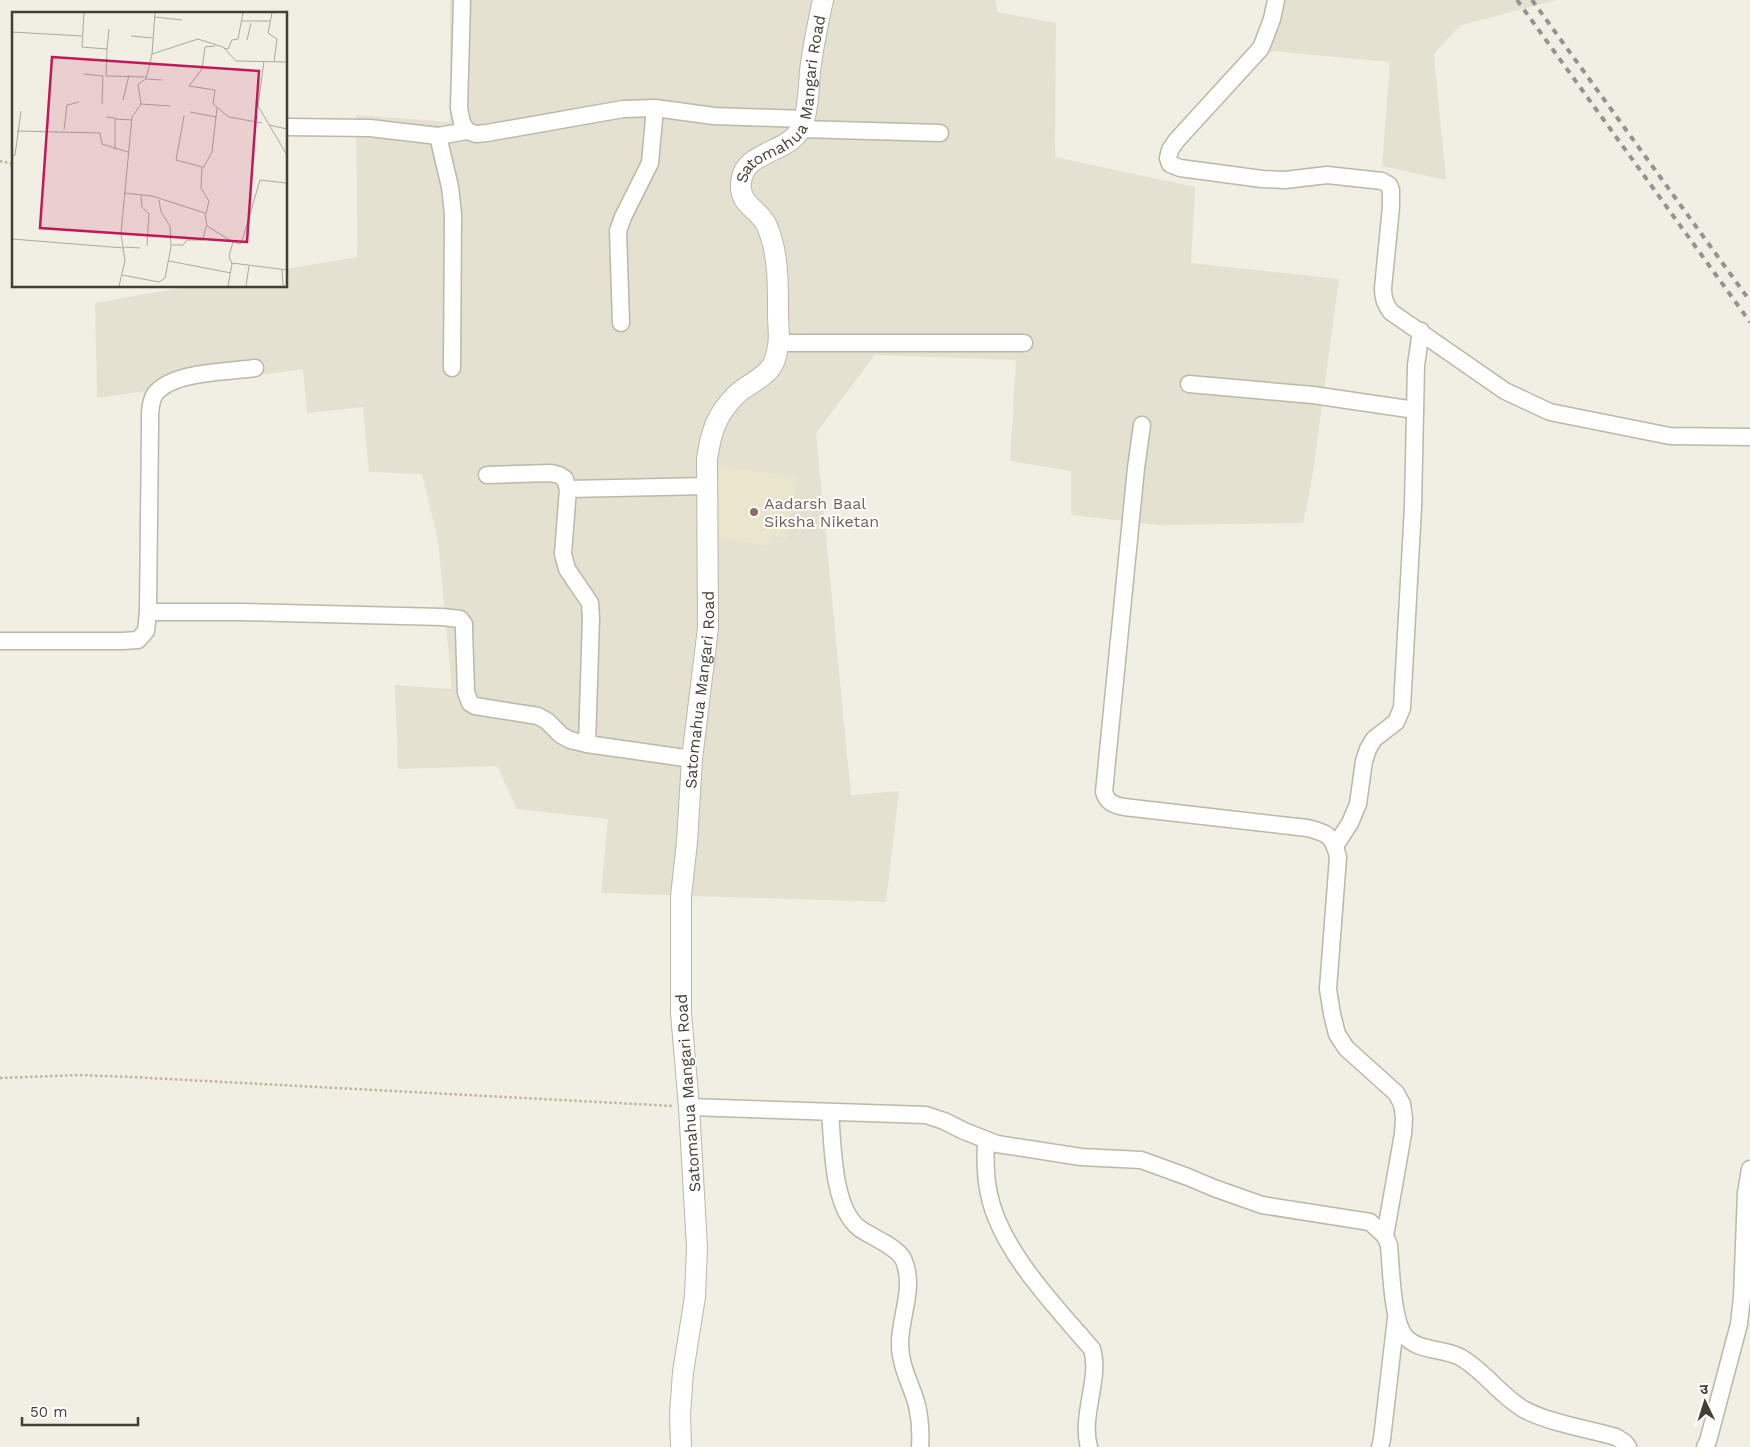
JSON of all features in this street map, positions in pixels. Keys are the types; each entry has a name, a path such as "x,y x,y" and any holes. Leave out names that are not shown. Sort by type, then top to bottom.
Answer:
{"street":[{"path":"462,0 460,108 462,123 467,131"},
{"name":"Satomahua Mangari Road","path":"681,1447 680,1414 683,1372 694,1297 697,1247 689,1107 681,1013 681,896 687,842 692,759 708,628 707,459 710,436 720,415 736,395 765,374 773,364 779,343 776,260 771,237 766,223 743,199 740,192 741,179 744,169 753,160 779,148 793,138 802,124 823,0"},
{"path":"1276,0 1272,19 1261,48 1176,141 1170,150 1168,158 1170,164 1180,168 1262,179 1285,180 1327,175 1375,179 1389,185 1391,190 1391,207 1383,299 1391,312 1505,391 1550,412 1670,436 1696,438 1750,437"},
{"path":"621,323 618,231 650,163 655,108"},
{"path":"288,127 370,128 438,136 467,131 476,134 487,133 600,112 655,108 714,116 802,124 940,133"},
{"path":"438,136 450,187 453,214 452,368"},
{"path":"1336,846 1350,823 1358,804 1364,760 1368,749 1374,739 1396,722 1402,708 1413,507 1416,365 1420,332"},
{"path":"779,343 1024,343"},
{"path":"0,641 138,640 146,631 148,612 150,428 151,407 154,395 166,384 181,378 255,368"},
{"path":"1189,384 1313,395 1415,410"},
{"path":"1142,425 1136,468 1104,792 1106,798 1115,805 1124,807 1307,828 1322,832 1330,837 1336,846 1338,872 1328,989 1332,1014 1337,1034 1346,1048 1396,1093 1402,1104 1404,1118 1403,1134 1385,1236"},
{"path":"487,475 551,473 565,479 568,489 563,554 567,569 590,603 587,744"},
{"path":"568,489 708,486"},
{"path":"148,612 241,612 460,619 464,624 466,692 470,703 475,706 538,716 570,740 692,759"},
{"path":"689,1107 926,1115 986,1140 1033,1151 1141,1160 1262,1205 1370,1222 1378,1227 1389,1245 1397,1316 1380,1447"},
{"path":"830,1113 838,1191 844,1208 857,1226 892,1248 903,1258 907,1269 908,1290 900,1344 902,1364 917,1405 920,1422 920,1447"},
{"path":"986,1140 985,1176 989,1196 1006,1239 1030,1274 1092,1349 1094,1366 1087,1426 1087,1440 1090,1447"},
{"path":"1705,1447 1740,1324 1746,1193 1750,1170"},
{"path":"1397,1316 1405,1335 1415,1344 1458,1356 1474,1366 1510,1400 1525,1410 1547,1419 1616,1437 1628,1447"}],"path":[{"path":"0,1078 79,1075 131,1077 689,1107"}],"shaded area":[{"path":"450,0 996,0 997,12 1056,23 1055,157 1195,187 1191,263 1339,279 1312,479 1303,523 1159,525 1071,515 1071,471 1010,461 1016,360 875,355 816,433 851,795 899,791 886,902 601,893 608,819 517,809 497,766 398,769 395,685 452,689 438,540 422,474 369,472 363,407 307,413 303,369 97,398 95,303 179,288 288,288 288,269 357,257 356,115 450,122"},
{"path":"1266,0 1556,0 1459,26 1434,54 1446,180 1382,166 1390,62 1270,51"},
{"name":"Aadarsh Baal Siksha Niketan","path":"717,466 796,477 787,538 772,536 767,546 720,539 714,488"}],"railway":[{"path":"1517,0 1750,322"},
{"path":"1532,0 1750,301"}],"place":[{"name":"Aadarsh Baal Siksha Niketan","path":"754,512"}]}
